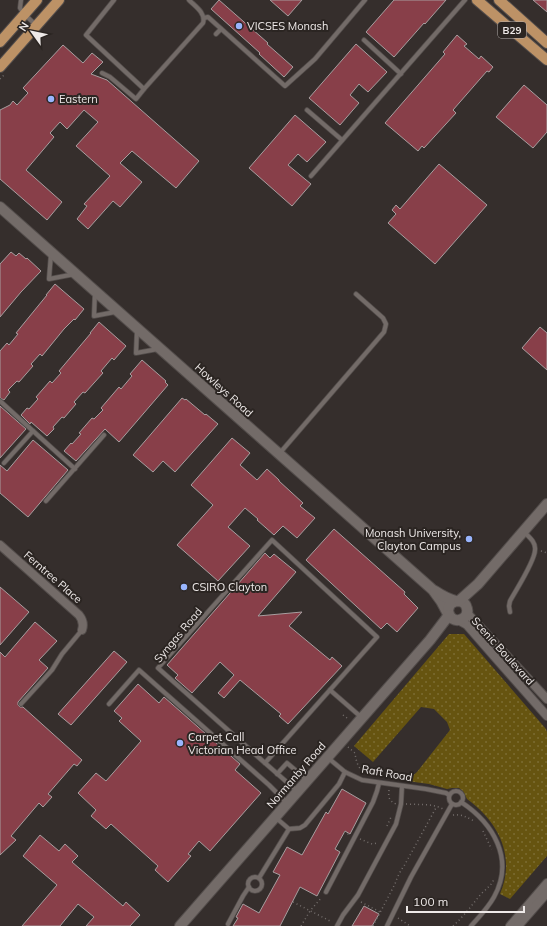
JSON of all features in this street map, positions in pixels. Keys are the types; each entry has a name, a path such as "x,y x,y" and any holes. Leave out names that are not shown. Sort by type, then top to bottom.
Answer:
{"main road":[{"path":"0,42 37,0"},
{"path":"0,67 59,0"},
{"name":"B29","path":"477,0 546,56"},
{"name":"B29","path":"499,0 547,43"}],"street":[{"name":"Howleys Road","path":"0,207 433,590 453,617"},
{"path":"478,584 464,618 453,617 448,607 450,604 458,601 478,584 547,504"},
{"name":"Ferntree Place","path":"0,545 79,615 83,620 82,630"},
{"name":"Howleys Road","path":"433,590 458,601"},
{"path":"458,601 463,602 466,606 467,612"},
{"name":"Scenic Boulevard","path":"467,612 547,699"},
{"name":"Scenic Boulevard","path":"453,617 467,626 547,716"},
{"name":"Normanby Road","path":"180,926 430,640 453,617"},
{"path":"512,676 519,669"},
{"path":"510,926 547,883"},
{"path":"518,926 547,893"}],"lane":[{"path":"21,0 20,8 36,25"},
{"path":"114,0 86,35 144,90"},
{"path":"102,73 110,77 136,99 203,23 204,18 201,11 189,0"},
{"path":"204,18 208,17 285,86 314,59 365,0"},
{"path":"311,176 466,0"},
{"path":"216,34 220,29"},
{"path":"364,40 401,74"},
{"path":"307,110 342,140"},
{"path":"52,253 49,279 75,273"},
{"path":"95,291 94,316 118,311"},
{"path":"279,454 386,328 383,318 356,294"},
{"path":"137,329 136,353 160,349"},
{"path":"0,401 75,468"},
{"path":"4,463 33,431"},
{"path":"46,501 104,436"},
{"path":"510,612 510,601 532,560 535,550 532,539 524,532"},
{"name":"Syngas Road","path":"265,763 377,637 272,540 158,668 297,792"},
{"path":"21,704 52,670 62,654 82,630"},
{"path":"109,704 140,670 269,785 287,803"},
{"path":"330,690 362,717"},
{"name":"Raft Road","path":"327,757 345,772 362,780 426,789 449,795 454,791 461,793 461,802 477,813 489,828 500,847 502,858 502,876 499,888 490,903 471,926"},
{"path":"277,774 287,763 307,780"},
{"path":"275,817 289,829 300,828 305,825 339,784 345,772"},
{"path":"326,892 373,802 379,783"},
{"path":"335,925 356,899 396,824 401,804 402,786"},
{"path":"449,795 452,804"},
{"path":"452,804 456,805 461,802"},
{"path":"387,926 452,804"},
{"path":"259,878 289,829"},
{"path":"228,924 242,896 249,887 248,882 255,876 261,879 263,884 261,889 253,891 249,887"}],"path":[{"path":"343,715 346,718"},
{"path":"373,926 396,880 437,806"},
{"path":"388,826 393,811"},
{"path":"344,832 372,844 380,843"},
{"path":"301,926 310,911 326,892"},
{"path":"356,899 380,912"},
{"path":"293,902 335,925"},
{"path":"393,915 410,926"}],"shaded area":[{"path":"449,634 464,634 547,732 547,856 510,899 500,894 506,867 505,854 502,841 488,818 467,799 463,791 459,788 447,789 429,784 407,781 417,772 450,730 447,722 434,709 421,707 373,762 354,746"}],"building":[{"name":"VICSES Monash","path":"219,0 293,67 284,77 259,54 260,53 211,9"},
{"path":"270,0 302,0 288,16"},
{"path":"394,0 446,0 394,57 366,32"},
{"path":"533,0 547,0 547,12"},
{"path":"457,35 467,44 464,46 479,59 481,56 493,67 489,72 487,71 453,110 456,113 424,148 422,146 418,151 385,123 445,54 443,52"},
{"path":"356,44 387,72 368,92 359,84 350,95 359,103 340,125 309,98"},
{"path":"63,45 83,63 92,53 103,62 91,74 107,80 199,161 176,188 132,151 120,163 142,182 120,207 113,201 88,229 77,219 87,206 84,204 110,176 76,146 98,122 84,110 67,129 60,122 50,133 54,137 26,170 62,202 47,220 0,179 0,110 10,105 13,101 17,105 28,93 23,88"},
{"path":"524,85 547,105 547,132 533,148 496,117"},
{"path":"295,115 326,142 307,162 298,154 288,165 311,184 292,206 249,168"},
{"path":"439,164 487,205 435,264 388,223 396,214 392,210 396,205 400,209"},
{"path":"11,252 16,256 19,253 26,259 27,258 41,271 0,317 0,264"},
{"path":"55,284 84,309 75,320 74,319 64,329 42,356 40,354 31,364 33,366 19,382 17,381 8,390 10,392 4,400 0,398 0,351 7,343 9,345 18,334 16,333"},
{"path":"99,322 126,346 114,360 112,358 101,371 103,373 85,393 83,392 74,402 76,404 64,418 62,417 47,436 31,422 30,424 21,415 38,399 36,397 50,381 52,383 61,373 59,371"},
{"path":"540,327 547,333 547,370 522,348"},
{"path":"142,360 166,381 165,382 168,385 119,442 105,429 76,461 64,451 81,434 79,433 92,418 94,419 103,410 101,408 119,387 121,389 132,376 130,374"},
{"path":"182,398 185,400 186,399 218,424 175,472 163,461 153,472 133,455"},
{"path":"0,406 26,429 0,458"},
{"path":"232,438 250,453 240,465 257,480 267,469 303,503 300,506 315,518 297,538 283,526 274,535 245,508 228,527 250,546 218,581 177,545 213,505 191,485"},
{"path":"33,440 68,470 28,517 0,493 0,465 7,471"},
{"path":"334,529 405,592 404,594 418,608 397,632 387,623 381,629 306,560"},
{"path":"265,553 270,558 274,554 296,572 258,616 302,612 289,626 330,660 332,657 342,666 288,724 279,716 281,714 240,680 224,698 218,693 234,675 220,662 192,693 175,678 178,675 167,665"},
{"path":"0,587 29,612 0,645"},
{"path":"35,622 57,641 39,660 48,668 18,702 18,705 23,707 82,760 77,766 74,764 48,794 52,797 43,807 39,803 11,836 16,840 0,855 0,652 5,657"},
{"path":"114,651 127,662 71,725 58,714"},
{"path":"138,684 159,703 164,697 240,764 235,770 261,793 210,851 199,841 188,854 191,856 168,882 155,870 158,866 111,824 106,829 91,816 96,810 78,793 96,773 106,781 141,741 119,721 122,718 114,711"},
{"path":"342,789 366,803 350,834 345,831 335,849 340,852 317,896 300,887 280,926 233,926 238,918 236,917 243,904 259,913 280,875 273,872 287,847 302,855 326,812 328,814"},
{"path":"40,835 59,851 65,844 78,856 72,862 123,906 126,902 140,915 130,926 86,926 94,917 78,904 60,926 22,926 57,885 23,856"},
{"path":"364,906 379,914 372,926 352,926"}],"place":[{"name":"VICSES Monash","path":"239,26"},
{"name":"Eastern","path":"51,99"},
{"name":"Monash University, Clayton Campus","path":"469,539"},
{"name":"CSIRO Clayton","path":"184,587"},
{"name":"Carpet Call Victorian Head Office","path":"180,743"}]}
